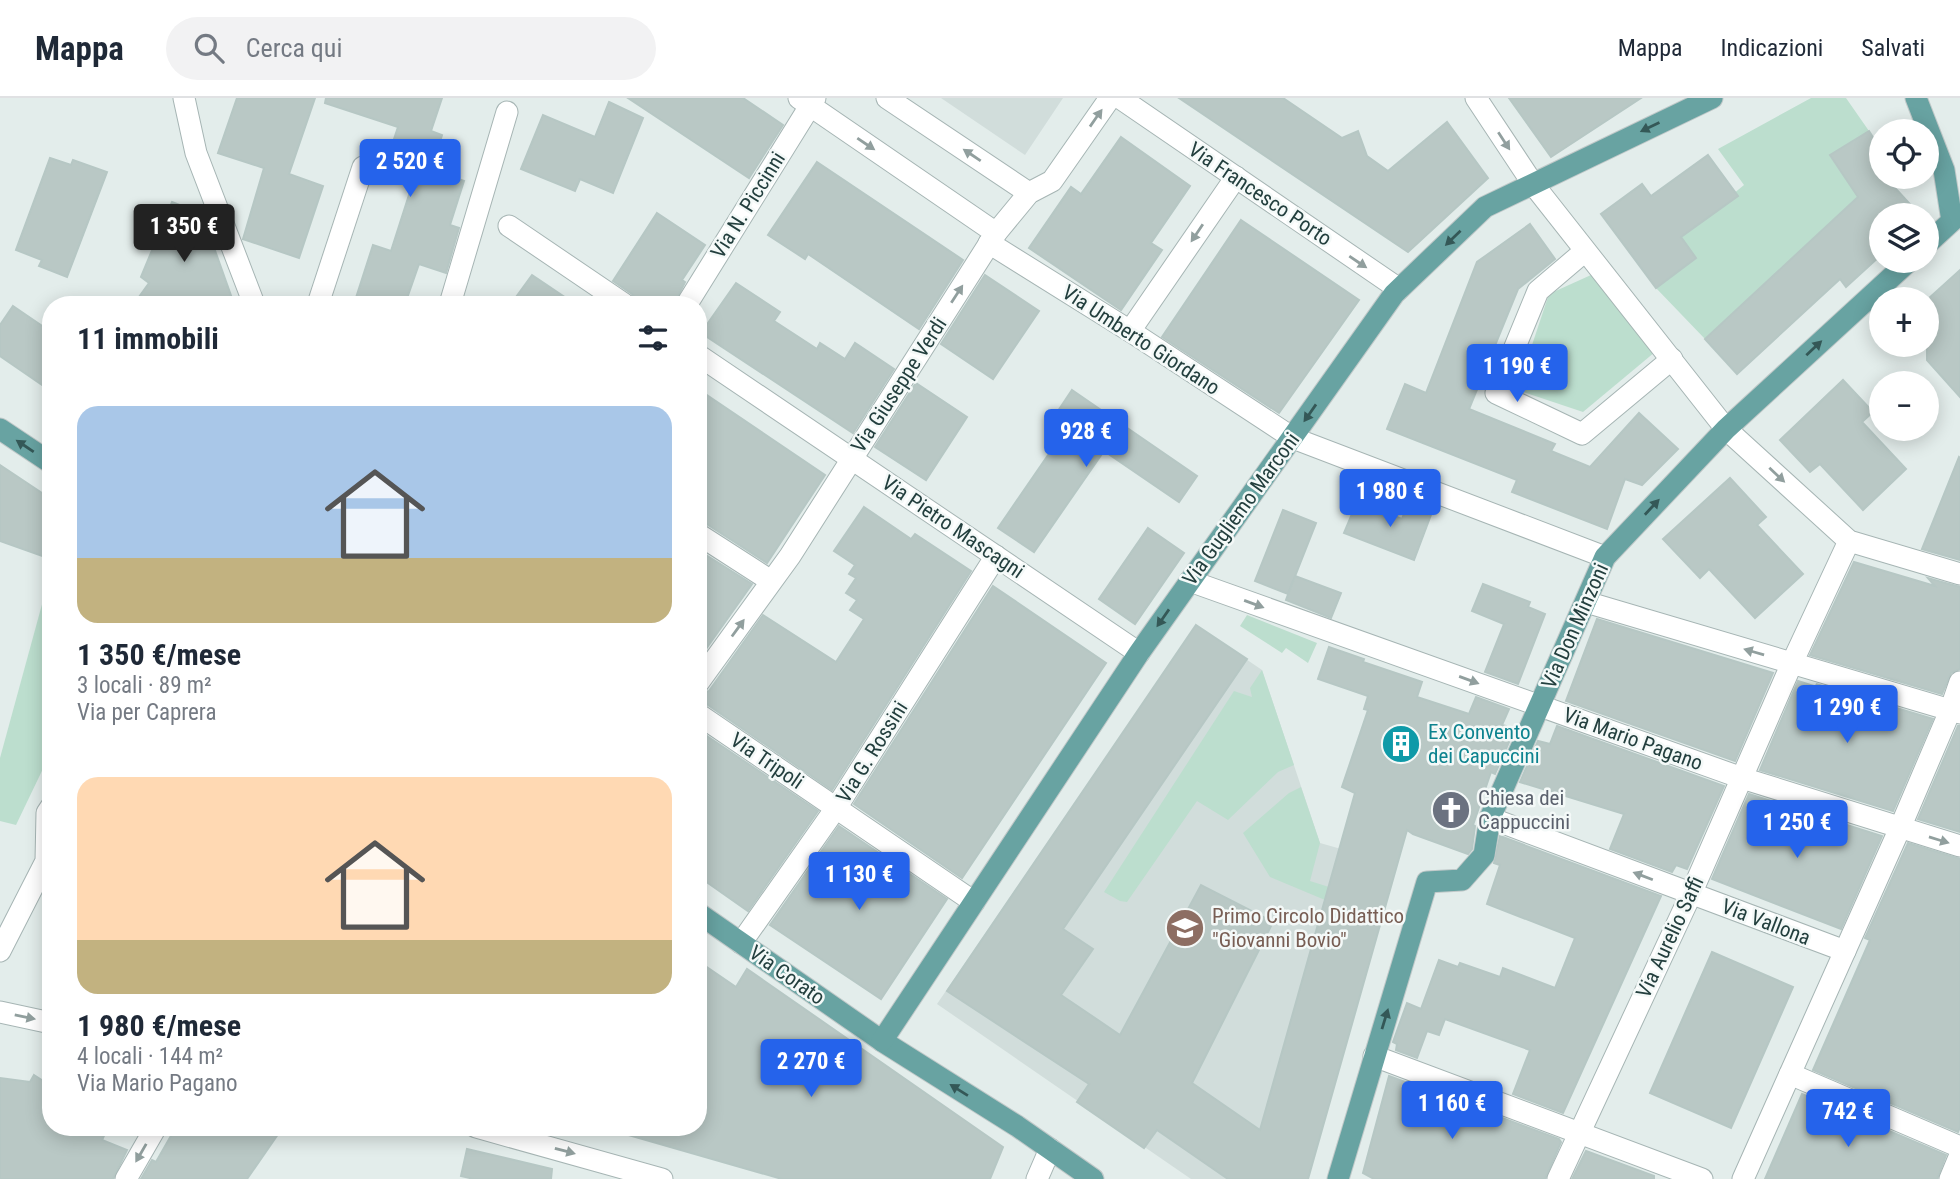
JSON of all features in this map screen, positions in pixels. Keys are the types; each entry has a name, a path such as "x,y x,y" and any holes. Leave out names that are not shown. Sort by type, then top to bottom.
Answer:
{"main road":[{"name":"Via Gugliemo Marconi","path":"881,1041 1139,653 1399,289 1485,207 1712,98"},
{"path":"1916,98 1952,173 1952,220 1939,232"},
{"name":"Via Don Minzoni","path":"1343,1177 1374,1056 1427,881 1462,880 1484,855 1490,818 1605,557 1726,429 1896,273"},
{"path":"0,429 42,457"},
{"name":"Via Corato","path":"707,919 881,1041 1017,1126 1093,1179"}],"street":[{"path":"184,98 196,153 251,296"},
{"path":"887,98 1029,192"},
{"name":"Via Giuseppe Verdi","path":"707,671 771,582 993,238 1029,192 1052,181 1110,98"},
{"name":"Via Francesco Porto","path":"1121,98 1399,289"},
{"path":"1476,98 1533,184 1726,429 1849,541 1960,574"},
{"name":"Via Umberto Giordano","path":"808,100 993,238 1293,438 1605,557"},
{"name":"Via N. Piccinni","path":"692,296 808,100"},
{"path":"452,296 507,111"},
{"path":"321,296 363,167"},
{"path":"1130,331 1236,177"},
{"path":"509,226 612,296"},
{"path":"1586,251 1538,292 1496,393 1582,434 1671,359"},
{"name":"Via Pietro Mascagni","path":"707,361 1139,653"},
{"path":"707,540 771,582"},
{"name":"Via Aurelio Saffi","path":"1558,1179 1691,894 1792,663 1849,541"},
{"name":"Via G. Rossini","path":"741,943 836,808 996,556"},
{"name":"Via Mario Pagano","path":"1190,581 1742,778 1960,846"},
{"path":"1586,602 1955,712"},
{"path":"1743,1179 1900,828 1955,712 1960,682"},
{"name":"Via Tripoli","path":"707,720 974,902"},
{"name":"Via Vallona","path":"1490,818 1845,951"},
{"path":"0,951 42,869"},
{"path":"0,1012 42,1021"},
{"path":"1374,1056 1702,1179"},
{"path":"1790,1074 1960,1147"},
{"path":"126,1179 151,1136"},
{"path":"505,1136 625,1173 662,1179"},
{"path":"1037,1179 1050,1149"},
{"path":"1950,1179 1960,1155"}],"shaded area":[{"path":"941,98 1063,98 1025,155"},
{"name":"Primo Circolo Didattico \"Giovanni Bovio\"","path":"1196,625 1262,670 1320,843 1397,865 1308,1179 1191,1179 937,1004"}],"green space":[{"path":"1811,98 1846,98 1869,131 1830,156 1862,203 1705,339 1656,288 1696,258 1681,237 1744,185 1718,149"},
{"path":"1591,275 1655,352 1583,412 1517,390 1549,294"},
{"path":"42,604 42,771 16,825 0,821 0,758"},
{"path":"1247,615 1317,643 1308,663 1286,648 1282,653 1240,626"},
{"path":"1262,670 1294,765 1278,772 1228,820 1197,801 1127,902 1104,892 1234,691 1252,697 1250,688"},
{"path":"1301,787 1320,843 1310,881 1329,887 1325,900 1270,877 1243,833 1289,793"}],"building":[{"path":"237,98 315,98 289,174 323,186 299,258 243,239 264,168 218,153"},
{"path":"326,98 442,98 431,131 442,135 431,170 464,181 450,225 459,228 446,273 419,264 408,296 357,296 373,245 391,251 416,173 386,163 398,127 325,103"},
{"path":"628,98 743,98 783,125 749,178"},
{"path":"1179,98 1283,98 1342,138 1358,131 1367,156 1388,171 1447,122 1488,178 1408,252"},
{"path":"1509,98 1641,98 1551,157"},
{"path":"609,102 643,118 613,193 580,179 575,191 521,169 543,115 595,137"},
{"path":"1869,131 1869,189 1896,189 1909,203 1869,203 1869,266 1846,287 1840,279 1737,374 1705,339 1858,197 1830,155"},
{"path":"1121,137 1190,186 1151,243 1162,250 1121,310 1029,248 1071,187 1081,194"},
{"path":"1708,155 1738,196 1681,237 1696,258 1656,288 1601,214 1642,184 1651,196"},
{"path":"50,158 71,165 73,160 107,172 67,277 39,266 42,260 16,250"},
{"path":"817,162 963,260 919,329 808,254 805,259 768,235"},
{"path":"172,202 202,214 231,296 140,296 149,283 141,277"},
{"path":"657,213 705,245 682,280 685,282 678,296 633,296 613,281"},
{"path":"1241,220 1359,300 1279,413 1162,337"},
{"path":"1530,224 1555,259 1518,289 1469,409 1555,444 1551,451 1590,467 1639,413 1678,449 1642,485 1625,479 1607,529 1512,492 1517,480 1387,429 1405,384 1426,393 1477,262"},
{"path":"1960,270 1960,397 1927,360 1927,357 1939,357 1939,289"},
{"path":"532,275 563,296 517,296"},
{"path":"985,275 1039,311 993,379 941,344"},
{"path":"736,283 780,312 774,321 817,349 820,343 845,359 855,343 894,369 853,433 707,337 707,324"},
{"path":"13,306 42,326 42,385 0,356 0,325"},
{"path":"1843,380 1869,408 1869,416 1862,422 1869,429 1869,441 1880,441 1906,469 1863,510 1820,464 1810,472 1780,440"},
{"path":"916,383 967,417 926,480 875,447"},
{"path":"1072,390 1197,476 1179,502 1104,451 1034,552 998,528 1068,426 1054,417"},
{"path":"707,395 825,475 767,563 707,524"},
{"path":"1960,458 1960,560 1922,549"},
{"path":"0,465 42,493 42,556 0,541"},
{"path":"1730,478 1766,517 1757,525 1803,574 1755,618 1709,569 1700,578 1663,539"},
{"path":"1357,502 1402,519 1408,503 1432,512 1414,560 1344,533"},
{"path":"864,507 911,539 915,534 971,571 832,790 707,704 707,692 763,615 836,662 864,619 850,610 857,600 846,593 856,578 849,574 855,565 834,551"},
{"path":"1283,510 1316,523 1288,594 1255,581"},
{"path":"1148,528 1184,553 1135,624 1099,599"},
{"path":"707,556 752,584 707,647"},
{"path":"1854,562 1935,586 1928,578 1960,587 1960,669 1951,673 1942,694 1810,655"},
{"path":"1295,576 1341,593 1331,618 1286,600"},
{"path":"1483,584 1530,602 1528,607 1545,614 1518,684 1485,672 1504,624 1472,611"},
{"path":"993,586 1106,663 962,878 854,804"},
{"path":"1597,619 1773,673 1735,761 1566,701"},
{"path":"1196,625 1247,659 1063,929 1093,949 1061,995 1120,1035 1201,885 1273,922 1192,1083 1260,1130 1355,793 1342,787 1368,710 1364,709 1368,696 1318,679 1329,647 1422,682 1417,697 1469,714 1476,697 1509,709 1502,725 1506,726 1505,730 1513,733 1495,774 1491,772 1473,825 1472,849 1468,854 1407,830 1308,1179 1228,1179 1157,1130 1144,1148 1077,1102 1089,1084 947,991"},
{"path":"1798,681 1933,719 1893,811 1760,770"},
{"path":"1557,726 1724,786 1687,869 1676,865 1672,872 1610,849 1624,814 1520,782 1538,741 1550,744"},
{"path":"1960,726 1960,832 1918,819"},
{"path":"707,736 818,811 748,911 707,882"},
{"path":"1749,794 1882,836 1841,929 1712,879"},
{"path":"839,826 947,899 881,999 770,925"},
{"path":"1500,836 1661,896 1563,1113 1513,1094 1530,1050 1445,1019 1439,1035 1427,1031 1417,1058 1396,1050 1397,1044 1393,1042 1407,1003 1421,1009 1439,960 1458,967 1460,963 1500,977 1503,968 1555,988 1575,938 1487,904 1500,865 1494,863"},
{"path":"1908,843 1960,859 1958,1132 1813,1070 1870,940 1865,938"},
{"path":"1712,952 1793,987 1731,1128 1650,1093"},
{"path":"707,967 736,987 747,969 1003,1147 990,1179 782,1179 632,1136 707,1136"},
{"path":"34,1075 42,1080 42,1136 104,1136 102,1140 127,1150 113,1179 0,1179 0,1078 30,1082"},
{"path":"1389,1076 1559,1139 1561,1142 1545,1179 1374,1179 1363,1173"},
{"path":"1802,1094 1946,1155 1937,1179 1765,1179"},
{"path":"171,1136 277,1136 247,1179 141,1179 152,1160 156,1162"},
{"path":"467,1149 552,1169 551,1179 474,1179 461,1176"},
{"path":"1586,1151 1654,1176 1654,1179 1572,1179"}],"place":[{"name":"Ex Convento dei Capuccini","path":"1401,744"},
{"name":"Chiesa dei Cappuccini","path":"1451,810"},
{"name":"Primo Circolo Didattico \"Giovanni Bovio\"","path":"1185,928"}]}
